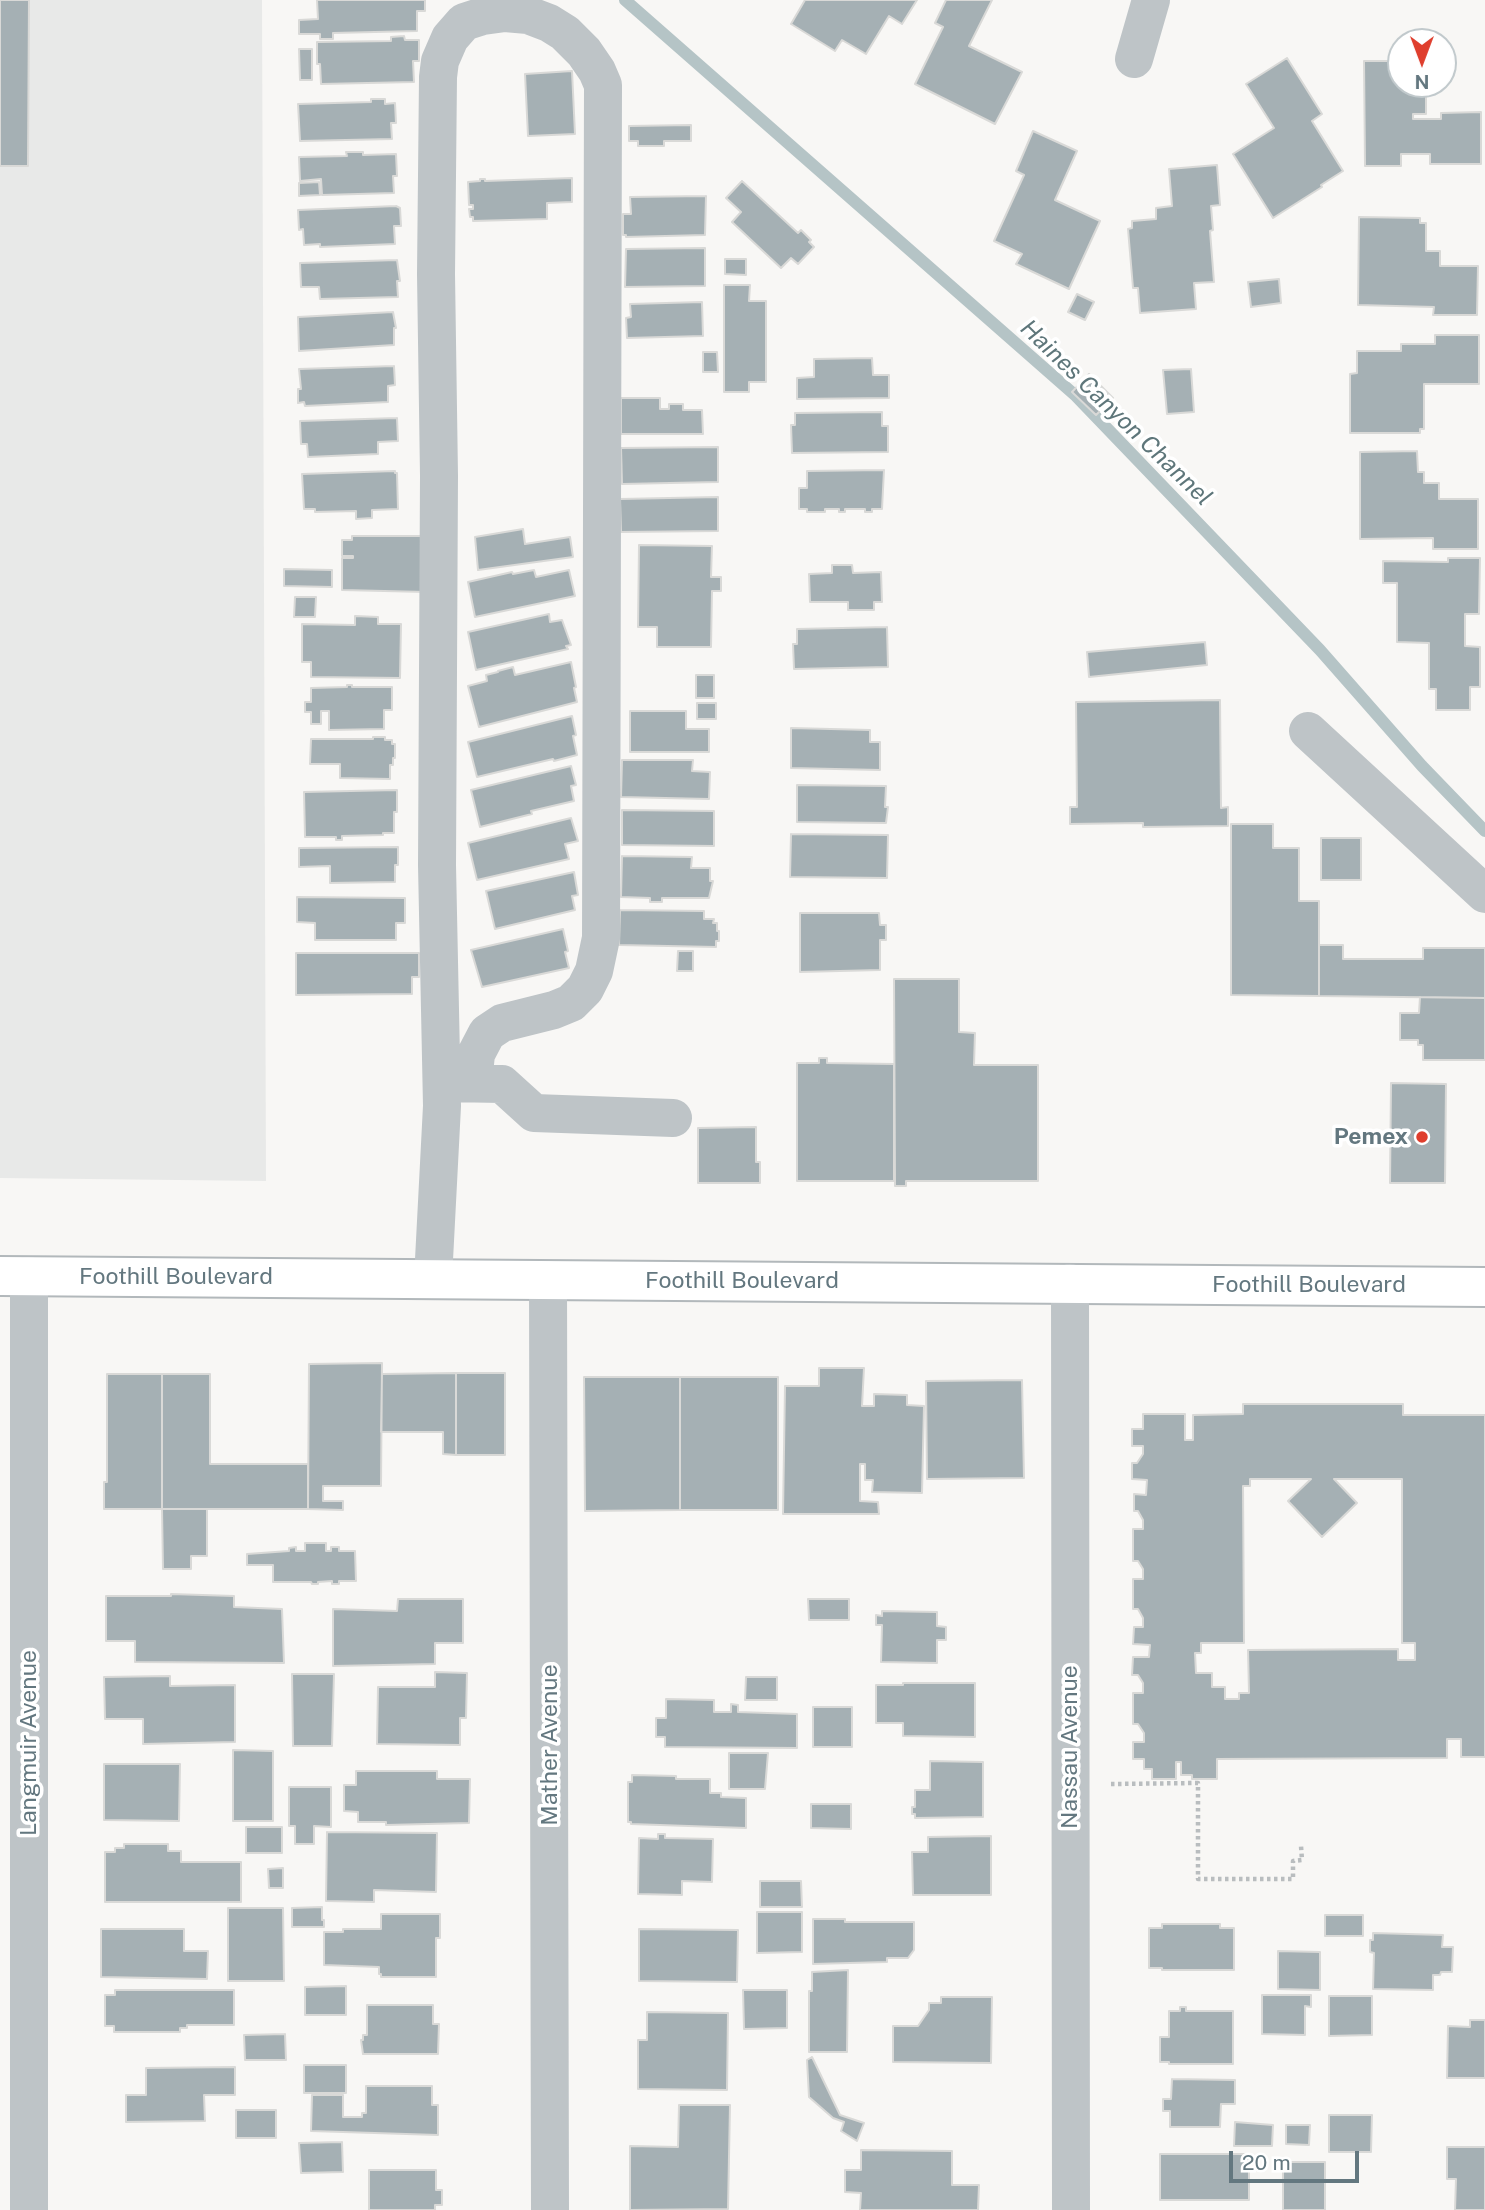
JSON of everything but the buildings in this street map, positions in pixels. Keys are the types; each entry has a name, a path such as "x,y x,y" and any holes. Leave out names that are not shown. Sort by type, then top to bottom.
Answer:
{"main road":[{"name":"Foothill Boulevard","path":"14,1276 1485,1287"}],"street":[{"path":"1134,58 1152,0"},
{"path":"433,1279 457,1083 437,865 437,89 440,61 450,38 464,22 505,13 528,15 565,33 584,52 603,85 601,937 594,971 585,989 571,1003 502,1023 487,1033 457,1083"},
{"path":"1308,731 1485,894"},
{"path":"457,1083 502,1084 534,1113 673,1118"},
{"name":"Langmuir Avenue","path":"14,1276 29,2210"},
{"name":"Mather Avenue","path":"548,1280 550,2210"},
{"name":"Nassau Avenue","path":"1070,1283 1070,2210"}],"path":[{"path":"1070,1784 1198,1783 1198,1879 1293,1879 1293,1861 1302,1860 1301,1846"}],"shaded area":[{"path":"0,0 262,0 266,1181 0,1178"}],"waterway":[{"name":"Haines Canyon Channel","path":"625,0 1076,396 1320,650 1422,766 1485,831"}],"place":[{"name":"Pemex","path":"1422,1137"}]}
